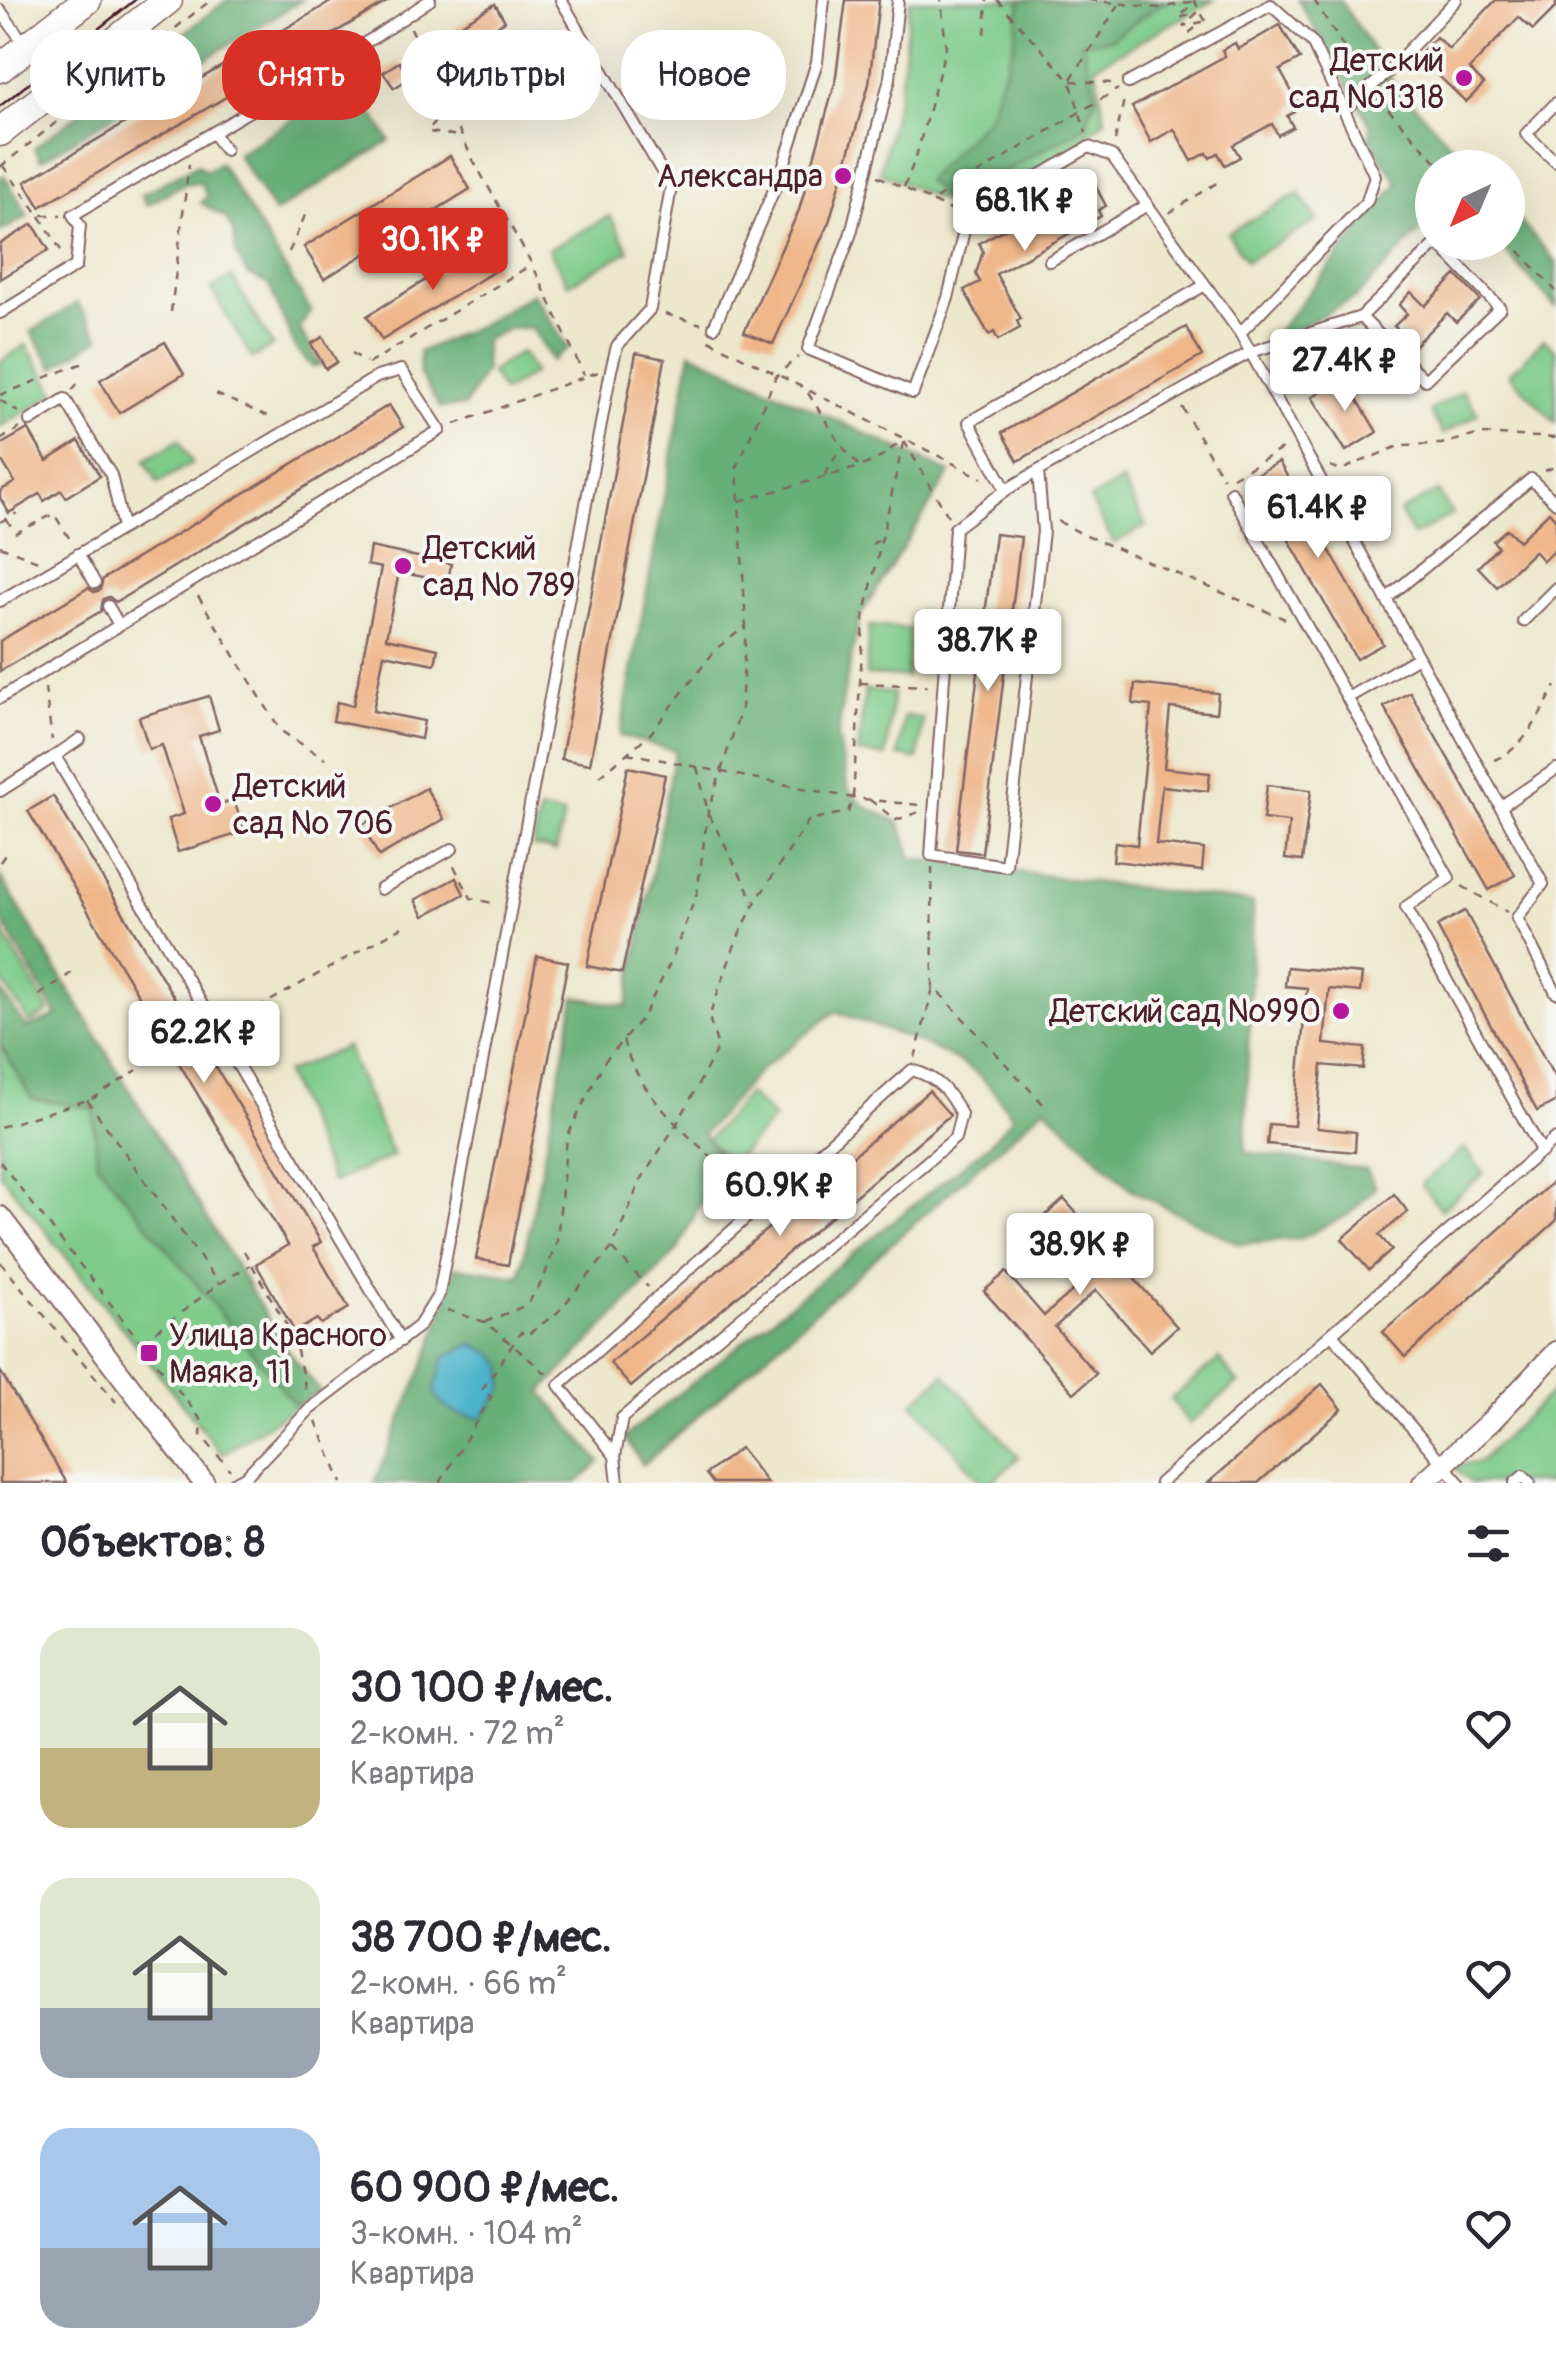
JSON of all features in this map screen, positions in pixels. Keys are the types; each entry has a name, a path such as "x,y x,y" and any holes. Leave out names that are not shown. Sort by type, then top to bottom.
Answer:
{"main road":[{"path":"0,68 88,0"},
{"path":"0,132 168,0"}],"street":[{"path":"0,1217 204,1483"},
{"path":"1423,1483 1556,1352"}],"lane":[{"path":"0,313 76,266 80,226 74,215 430,0"},
{"path":"239,1480 310,1409 419,1326 438,1294 610,370 617,346 650,308 671,188 561,0"},
{"path":"714,327 781,174 817,62 824,0"},
{"path":"898,0 890,78 867,171 851,233 808,349 913,393 948,298 967,218 1090,147 1112,156 1240,333 1543,884 1516,918 1555,989"},
{"path":"1345,109 1388,73 1456,0"},
{"path":"1128,84 1210,31 1271,5 1312,42 1345,109 1375,176 1367,201 1240,333"},
{"path":"0,10 27,47"},
{"path":"1556,103 1526,134 1556,162"},
{"path":"213,133 225,150"},
{"path":"1050,261 1146,206"},
{"path":"1038,471 1043,531 1006,866 932,856 955,528 1006,490 1038,471 1251,352 1361,318 1437,242 1500,308 1425,380 1361,318"},
{"path":"1006,490 969,422 1205,286"},
{"path":"0,601 377,378 402,370 440,430 0,698"},
{"path":"30,421 65,399 111,475 123,527"},
{"path":"1386,599 1531,479 1556,503"},
{"path":"1227,484 1448,878 1406,907 1542,1152"},
{"path":"78,554 95,583"},
{"path":"1523,621 1556,588"},
{"path":"108,606 119,625"},
{"path":"1349,697 1418,657"},
{"path":"0,790 80,739"},
{"path":"55,756 401,1342"},
{"path":"1500,806 1556,769"},
{"path":"381,888 449,850"},
{"path":"615,1456 559,1385 912,1070 929,1075 946,1087 961,1114 955,1138 622,1418 615,1456 618,1483"},
{"path":"1160,1483 1556,1138"},
{"path":"1333,1335 1459,1483"},
{"path":"1515,1483 1523,1476 1530,1483"}],"path":[{"path":"72,268 39,215 1,166 210,0"},
{"path":"903,188 916,157 946,47 942,0"},
{"path":"985,34 987,0"},
{"path":"997,0 1070,81 1090,147"},
{"path":"1089,0 1160,8 1196,1"},
{"path":"1196,1 1210,31 1188,33 1202,22 1183,26 1197,13 1179,18 1196,1"},
{"path":"1070,81 1121,2"},
{"path":"406,16 412,30"},
{"path":"1070,81 1128,84"},
{"path":"932,202 1080,109 1128,84"},
{"path":"1112,156 1128,84"},
{"path":"436,120 428,132 462,136"},
{"path":"440,430 584,375 532,264 454,120"},
{"path":"171,312 191,146"},
{"path":"867,171 967,218"},
{"path":"1157,221 1223,180"},
{"path":"288,252 306,210"},
{"path":"39,215 74,215"},
{"path":"1525,257 1556,291"},
{"path":"367,363 532,264"},
{"path":"650,308 714,327 708,342 1006,490"},
{"path":"485,1322 527,1305 543,1280 557,1241 567,1138 604,1062 643,1016 697,893 708,812 741,709 746,626 737,467 776,376 808,349"},
{"path":"352,353 367,363 377,378"},
{"path":"0,440 30,421 0,397 86,362"},
{"path":"807,392 841,446 860,467"},
{"path":"216,394 294,428"},
{"path":"1175,394 1227,484 1299,439 1315,444 1330,466 1341,470 1402,445 1441,444 1482,434 1556,438"},
{"path":"739,501 860,467 904,439"},
{"path":"904,439 955,528"},
{"path":"440,1483 491,1397 482,1390 512,1345 522,1332 526,1336 558,1312 612,1248 641,1180 718,1047 709,1017 737,939 755,903 808,820 848,812 853,798 864,618 904,439"},
{"path":"825,475 841,446"},
{"path":"1040,511 1082,534 1310,630"},
{"path":"0,522 16,514"},
{"path":"6,519 16,533 54,514 78,554"},
{"path":"872,544 884,538"},
{"path":"0,546 55,568"},
{"path":"189,582 281,731 325,758"},
{"path":"600,776 652,733 716,648 746,626"},
{"path":"42,672 55,756"},
{"path":"858,682 944,687"},
{"path":"1478,766 1512,753 1556,686"},
{"path":"625,752 853,798 935,807"},
{"path":"696,766 708,812 755,903"},
{"path":"869,800 896,820 935,807"},
{"path":"449,850 471,898 503,905"},
{"path":"0,862 7,852"},
{"path":"912,1070 933,986 932,856"},
{"path":"1448,878 1516,918"},
{"path":"216,1032 402,927"},
{"path":"39,995 77,969"},
{"path":"933,986 1046,1106"},
{"path":"624,1040 631,1067 668,1117 712,1155 760,1206"},
{"path":"0,1127 87,1100 137,1070"},
{"path":"87,1100 218,1284"},
{"path":"0,1162 202,1420 201,1435 239,1480"},
{"path":"612,1248 657,1298"},
{"path":"244,1251 294,1338 310,1409 342,1483"},
{"path":"0,1262 122,1409"},
{"path":"141,1342 218,1284 252,1264"},
{"path":"432,1306 485,1322 559,1385"}],"green space":[{"path":"227,0 302,0 253,30 222,30 222,49 202,61 202,30 188,30"},
{"path":"910,0 1214,0 1095,66 1105,119 1070,151 963,211 880,172 901,81"},
{"path":"1021,0 1167,0 1111,39 1082,42 1096,95 1086,126 948,203 926,180 988,116 1013,47"},
{"path":"1298,0 1340,0 1394,83 1456,150 1415,150 1415,236 1357,297 1266,345 1398,183 1370,141 1371,126"},
{"path":"71,120 106,120 41,160 34,148"},
{"path":"292,120 377,120 390,141 274,213 237,154"},
{"path":"220,163 311,311 299,328 321,365 313,367 296,349 269,285 247,274 236,254 234,233 226,218 201,203 207,196 201,183 183,184 147,205 141,195 198,164 205,171"},
{"path":"4,175 28,216 0,232 0,178"},
{"path":"1299,193 1318,220 1246,261 1228,233"},
{"path":"610,216 629,251 568,284 549,249"},
{"path":"1525,227 1556,262 1556,308 1513,260 1525,260"},
{"path":"232,277 273,346 252,358 211,289"},
{"path":"533,293 568,348 552,361 532,328 510,328 484,340 485,370 465,406 440,408 420,375 419,352 480,325"},
{"path":"77,303 100,338 54,368 31,332"},
{"path":"1544,339 1556,351 1556,423 1509,374"},
{"path":"26,345 56,393 0,427 0,362"},
{"path":"521,352 534,373 503,392 490,372"},
{"path":"691,352 950,473 860,616 838,737 848,789 864,806 900,823 912,858 1253,903 1245,1152 1367,1170 1375,1188 1350,1214 1301,1238 1239,1244 1132,1190 1045,1107 643,1465 625,1437 988,1145 1013,1117 983,1080 957,1060 836,1011 759,1071 703,1134 719,1156 677,1251 542,1392 600,1462 577,1483 374,1483 430,1349 455,1267 520,1276 575,997 627,1006 675,751 620,736"},
{"path":"1463,391 1478,414 1443,434 1430,411"},
{"path":"179,440 192,463 158,483 145,460"},
{"path":"1122,481 1146,526 1114,543 1090,499"},
{"path":"1438,491 1452,514 1413,536 1399,512"},
{"path":"869,626 910,629 907,677 866,675"},
{"path":"865,690 893,693 886,756 858,753"},
{"path":"904,716 923,718 918,759 898,756"},
{"path":"540,811 564,815 556,851 533,847"},
{"path":"0,876 285,1347 320,1391 296,1406 97,1163 93,1108 32,1099 0,1044 0,990 27,1028 57,1016 0,917"},
{"path":"0,927 49,1011 30,1023 0,978"},
{"path":"0,1044 32,1099 93,1108 296,1406 222,1454 0,1173"},
{"path":"346,1047 393,1156 332,1182 285,1073"},
{"path":"748,1094 774,1118 732,1164 707,1140"},
{"path":"1464,1148 1484,1173 1441,1210 1421,1184"},
{"path":"1219,1359 1238,1383 1189,1424 1171,1399"},
{"path":"945,1374 1019,1457 991,1483 983,1483 913,1403"},
{"path":"1556,1388 1556,1483 1470,1483 1453,1465 1478,1463"}],"water":[{"path":"472,1344 494,1354 504,1367 503,1390 481,1418 453,1412 434,1392 445,1357"}],"building":[{"path":"334,0 390,0 339,30 283,30"},
{"path":"846,0 879,0 869,84 829,222 773,344 744,332 799,210 835,83"},
{"path":"1496,0 1556,0 1556,7 1533,30 1519,17 1469,69 1484,84 1466,102 1418,56 1436,37 1449,49"},
{"path":"495,4 505,21 490,30 453,29"},
{"path":"1280,25 1300,59 1280,70 1298,103 1287,116 1293,127 1278,135 1272,124 1233,145 1240,157 1225,165 1218,153 1210,158 1207,153 1192,161 1174,129 1151,142 1132,107 1225,56 1222,50 1235,43 1238,49"},
{"path":"399,62 401,84 394,88 383,72"},
{"path":"222,66 222,99 202,111 202,78"},
{"path":"130,120 187,120 40,207 25,182"},
{"path":"450,156 470,189 324,279 304,247"},
{"path":"1085,185 1087,189 1095,185 1106,206 1098,210 1101,216 996,274 1021,319 1017,321 1020,328 998,340 994,332 989,335 964,290 980,282 976,274 983,251 979,243"},
{"path":"33,224 49,250 0,279 0,244"},
{"path":"483,245 498,269 382,340 367,316"},
{"path":"1456,275 1480,300 1456,322 1447,313 1414,346 1394,326 1407,314 1399,305 1411,292 1425,306"},
{"path":"1186,327 1202,356 1018,461 1002,433"},
{"path":"323,337 337,362 326,369 311,344"},
{"path":"165,342 184,374 119,413 100,380"},
{"path":"636,353 665,359 590,764 561,759"},
{"path":"1344,377 1377,432 1346,451 1312,397"},
{"path":"389,405 403,427 116,602 109,597 103,599 101,611 0,671 0,641 88,588 100,590 103,579"},
{"path":"28,429 47,461 79,441 100,476 66,497 61,490 44,501 40,494 9,513 0,491 15,482 0,458 0,445"},
{"path":"1279,462 1383,644 1356,659 1253,476"},
{"path":"1549,512 1556,520 1556,548 1543,561 1534,551 1497,587 1478,567 1498,547 1493,541 1507,529 1519,541"},
{"path":"995,534 1021,537 982,853 956,850"},
{"path":"370,547 451,564 448,582 399,572 386,638 438,649 435,664 384,654 373,711 424,721 421,739 333,721 337,702 353,706 381,568 367,565"},
{"path":"1135,684 1218,693 1216,713 1170,708 1164,768 1210,773 1208,791 1162,786 1156,844 1204,849 1202,871 1113,861 1115,842 1137,845 1151,706 1133,704"},
{"path":"1410,692 1515,875 1489,890 1384,707"},
{"path":"209,696 219,730 199,736 220,804 234,800 244,832 178,852 168,819 184,814 162,745 149,749 139,717"},
{"path":"628,767 665,775 622,973 587,966"},
{"path":"1267,785 1311,790 1302,861 1285,859 1289,822 1263,819"},
{"path":"426,788 444,819 379,856 362,825"},
{"path":"53,796 321,1242 313,1247 349,1308 321,1324 317,1319 295,1332 256,1264 288,1245 28,811"},
{"path":"456,878 464,894 424,916 415,900"},
{"path":"1465,911 1556,1080 1556,1101 1537,1111 1437,926"},
{"path":"537,956 568,962 508,1265 476,1259"},
{"path":"1287,967 1362,974 1360,992 1329,989 1324,1044 1365,1048 1363,1069 1322,1065 1317,1128 1356,1132 1355,1152 1267,1144 1269,1124 1294,1126 1307,988 1285,986"},
{"path":"929,1091 950,1115 631,1387 610,1363"},
{"path":"1556,1179 1556,1221 1405,1357 1383,1332"},
{"path":"1394,1194 1408,1212 1379,1235 1392,1250 1369,1270 1342,1239"},
{"path":"1064,1199 1177,1327 1150,1351 1096,1290 1055,1327 1096,1374 1074,1393 984,1291 1006,1272 1044,1316 1086,1279 1037,1223"},
{"path":"0,1371 67,1483 0,1483"},
{"path":"1322,1384 1342,1409 1258,1483 1208,1483"},
{"path":"740,1448 767,1483 713,1483 706,1474"}],"tram line":[{"path":"0,106 135,0"}],"place":[{"name":"Детский сад №1318","path":"1464,78"},
{"name":"Александра","path":"843,176"},
{"name":"Детский сад № 789","path":"403,566"},
{"name":"Детский сад № 706","path":"213,804"},
{"name":"Детский сад №990","path":"1341,1011"},
{"name":"Улица Красного Маяка, 11","path":"149,1353"}]}
